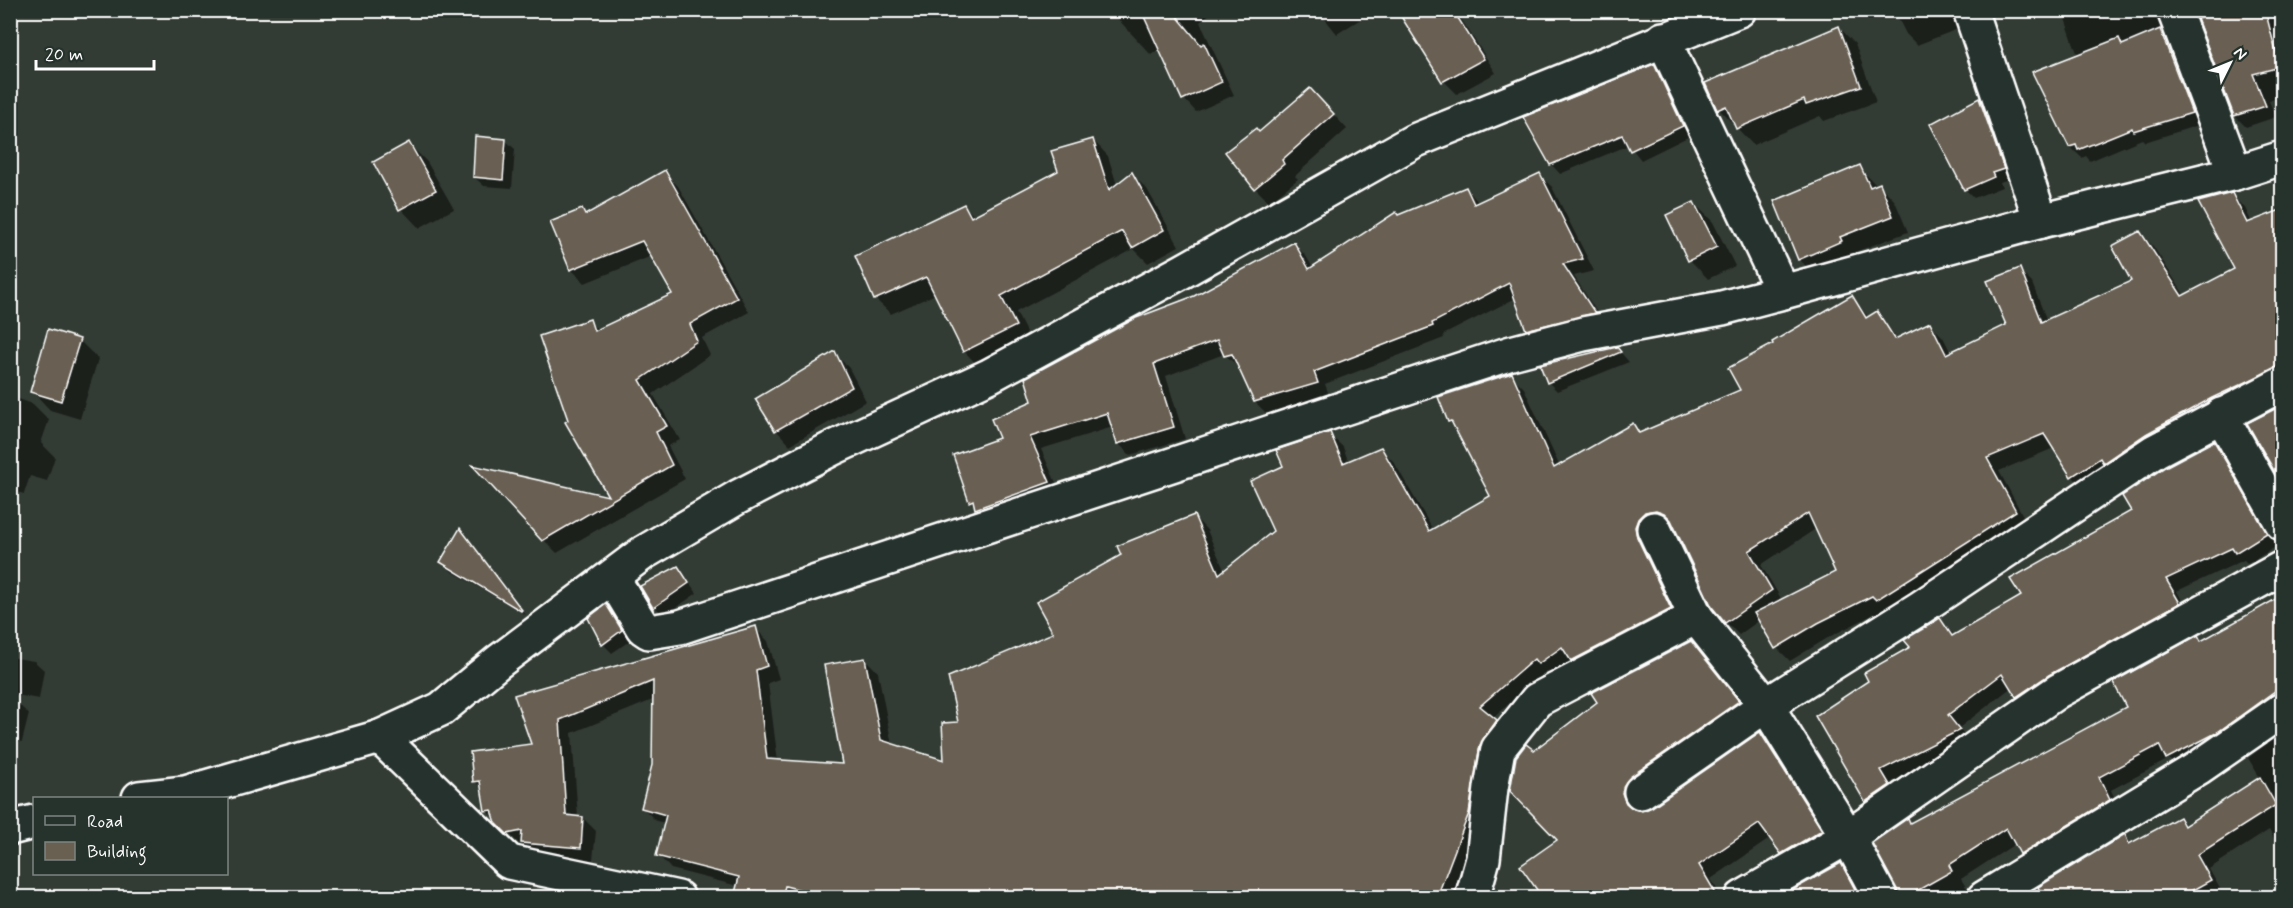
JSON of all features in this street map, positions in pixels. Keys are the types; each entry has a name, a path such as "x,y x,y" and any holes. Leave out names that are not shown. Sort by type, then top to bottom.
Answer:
{"street":[{"path":"147,797 195,791 380,737 441,709 498,662 643,553 738,497 831,449 989,376 1183,271 1414,141 1739,10"},
{"path":"1970,10 2041,221"},
{"path":"2174,10 2235,173"},
{"path":"1663,39 1783,292"},
{"path":"612,577 643,628 649,632 680,627 1511,353 1583,334 1722,308 2041,221 2235,173 2283,158"},
{"path":"1641,792 1766,705 1920,608 2155,451 2283,384"},
{"path":"2221,415 2283,523"},
{"path":"1654,529 1696,618 1766,705 1848,837 1881,897"},
{"path":"1742,897 1848,837 2058,691 2283,568"},
{"path":"1472,897 1483,859 1498,749 1537,700 1696,618"},
{"path":"1984,897 2198,768 2283,710"},
{"path":"380,737 509,862 678,897"},
{"path":"10,828 33,822"}],"building":[{"path":"1141,10 1172,10 1201,45 1204,43 1222,82 1182,100"},
{"path":"1397,10 1453,10 1484,59 1442,82"},
{"path":"2216,10 2265,10 2280,67 2253,74 2266,106 2234,116 2197,19"},
{"path":"1839,26 1861,86 1806,105 1804,100 1736,129 1726,106 1717,110 1705,83"},
{"path":"2160,29 2192,113 2133,131 2132,128 2078,150 2076,145 2069,147 2032,72 2119,38 2122,45"},
{"path":"1654,64 1683,126 1630,151 1622,135 1550,165 1523,117"},
{"path":"1310,88 1334,114 1282,160 1284,164 1254,189 1225,152 1256,128 1259,132"},
{"path":"1979,98 2004,169 1992,173 1994,177 1964,190 1930,124"},
{"path":"475,136 506,139 503,180 473,177"},
{"path":"1093,139 1109,190 1132,172 1164,230 1132,248 1122,231 1001,296 1016,326 963,352 926,277 874,300 855,256 964,204 971,217 1058,171 1051,151"},
{"path":"409,142 436,190 399,210 373,162"},
{"path":"1860,165 1870,187 1880,183 1893,216 1840,237 1842,241 1798,260 1774,201"},
{"path":"665,170 737,298 690,324 697,341 640,380 667,426 656,432 672,465 542,541 472,465 608,496 565,422 568,420 539,336 590,319 594,331 672,294 642,241 570,270 550,222 582,209 585,215"},
{"path":"1540,173 1583,259 1563,264 1595,313 1526,330 1509,283 1432,323 1433,326 1314,372 1318,383 1254,402 1232,354 1224,356 1217,340 1154,364 1174,427 1117,444 1107,413 1030,437 1050,482 975,509 973,500 969,502 953,455 999,438 991,419 1032,401 1025,378 1136,318 1194,296 1294,242 1309,269 1396,212 1398,215 1466,187 1474,204"},
{"path":"2232,193 2247,223 2283,209 2283,365 2212,398 2146,434 2103,463 2100,458 2071,477 2044,434 1987,458 2016,511 1876,600 1872,596 1818,623 1775,649 1754,613 1835,572 1808,513 1749,551 1772,590 1725,623 1712,607 1671,520 1664,513 1656,510 1645,512 1638,519 1635,527 1637,537 1671,609 1571,661 1562,647 1538,664 1534,659 1480,706 1497,720 1480,745 1469,813 1437,897 829,897 785,886 782,897 734,897 739,877 656,856 666,815 641,808 652,765 653,681 560,720 566,815 583,817 581,848 521,843 522,831 507,834 496,823 492,810 485,811 480,781 473,782 470,752 531,744 514,695 756,626 767,666 756,670 767,759 842,764 824,665 865,658 881,740 944,760 942,723 958,722 948,677 1053,633 1036,602 1121,555 1117,546 1194,515 1219,574 1273,531 1250,481 1283,466 1276,450 1330,432 1343,463 1381,447 1429,531 1490,496 1451,421 1448,422 1438,397 1512,373 1554,468 1633,423 1639,433 1740,390 1728,368 1773,344 1772,342 1852,295 1866,318 1877,311 1895,339 1930,322 1946,354 2006,325 1987,281 2020,268 2041,322 2131,281 2112,246 2140,231 2182,296 2234,269 2198,202"},
{"path":"1694,202 1717,247 1688,261 1666,215"},
{"path":"48,329 80,339 61,401 30,392"},
{"path":"1617,347 1621,352 1547,383 1540,365"},
{"path":"835,351 852,387 775,431 755,399"},
{"path":"2283,405 2283,486 2247,423"},
{"path":"2214,441 2267,533 2235,553 2232,548 2166,579 2180,603 2049,675 2016,697 2002,674 1948,715 1960,730 1881,770 1890,785 1865,802 1815,716 1868,681 1864,673 1910,647 1904,640 1940,618 1952,636 2021,596 2010,579 2131,511 2122,496 2165,467"},
{"path":"460,528 522,610 521,611 440,562"},
{"path":"678,566 689,583 653,608 640,586"},
{"path":"2283,595 2283,685 2218,732 2166,759 2159,745 2099,777 2110,800 2020,854 2006,828 1949,865 1952,871 1906,897 1900,897 1872,843 1908,818 1910,823 2126,707 2113,682 2198,635 2201,641"},
{"path":"606,604 622,630 602,645 588,618"},
{"path":"1691,641 1739,701 1630,777 1622,793 1626,803 1642,811 1652,807 1760,732 1822,830 1781,854 1759,824 1699,865 1718,897 1542,897 1520,866 1557,840 1510,791 1516,757 1526,744 1534,750 1597,702 1591,693"},
{"path":"2260,777 2276,805 2197,855 2211,880 2180,897 2043,897 2038,887 2125,834 2129,844 2179,817 2184,826"},
{"path":"1841,863 1859,897 1780,897"}]}
